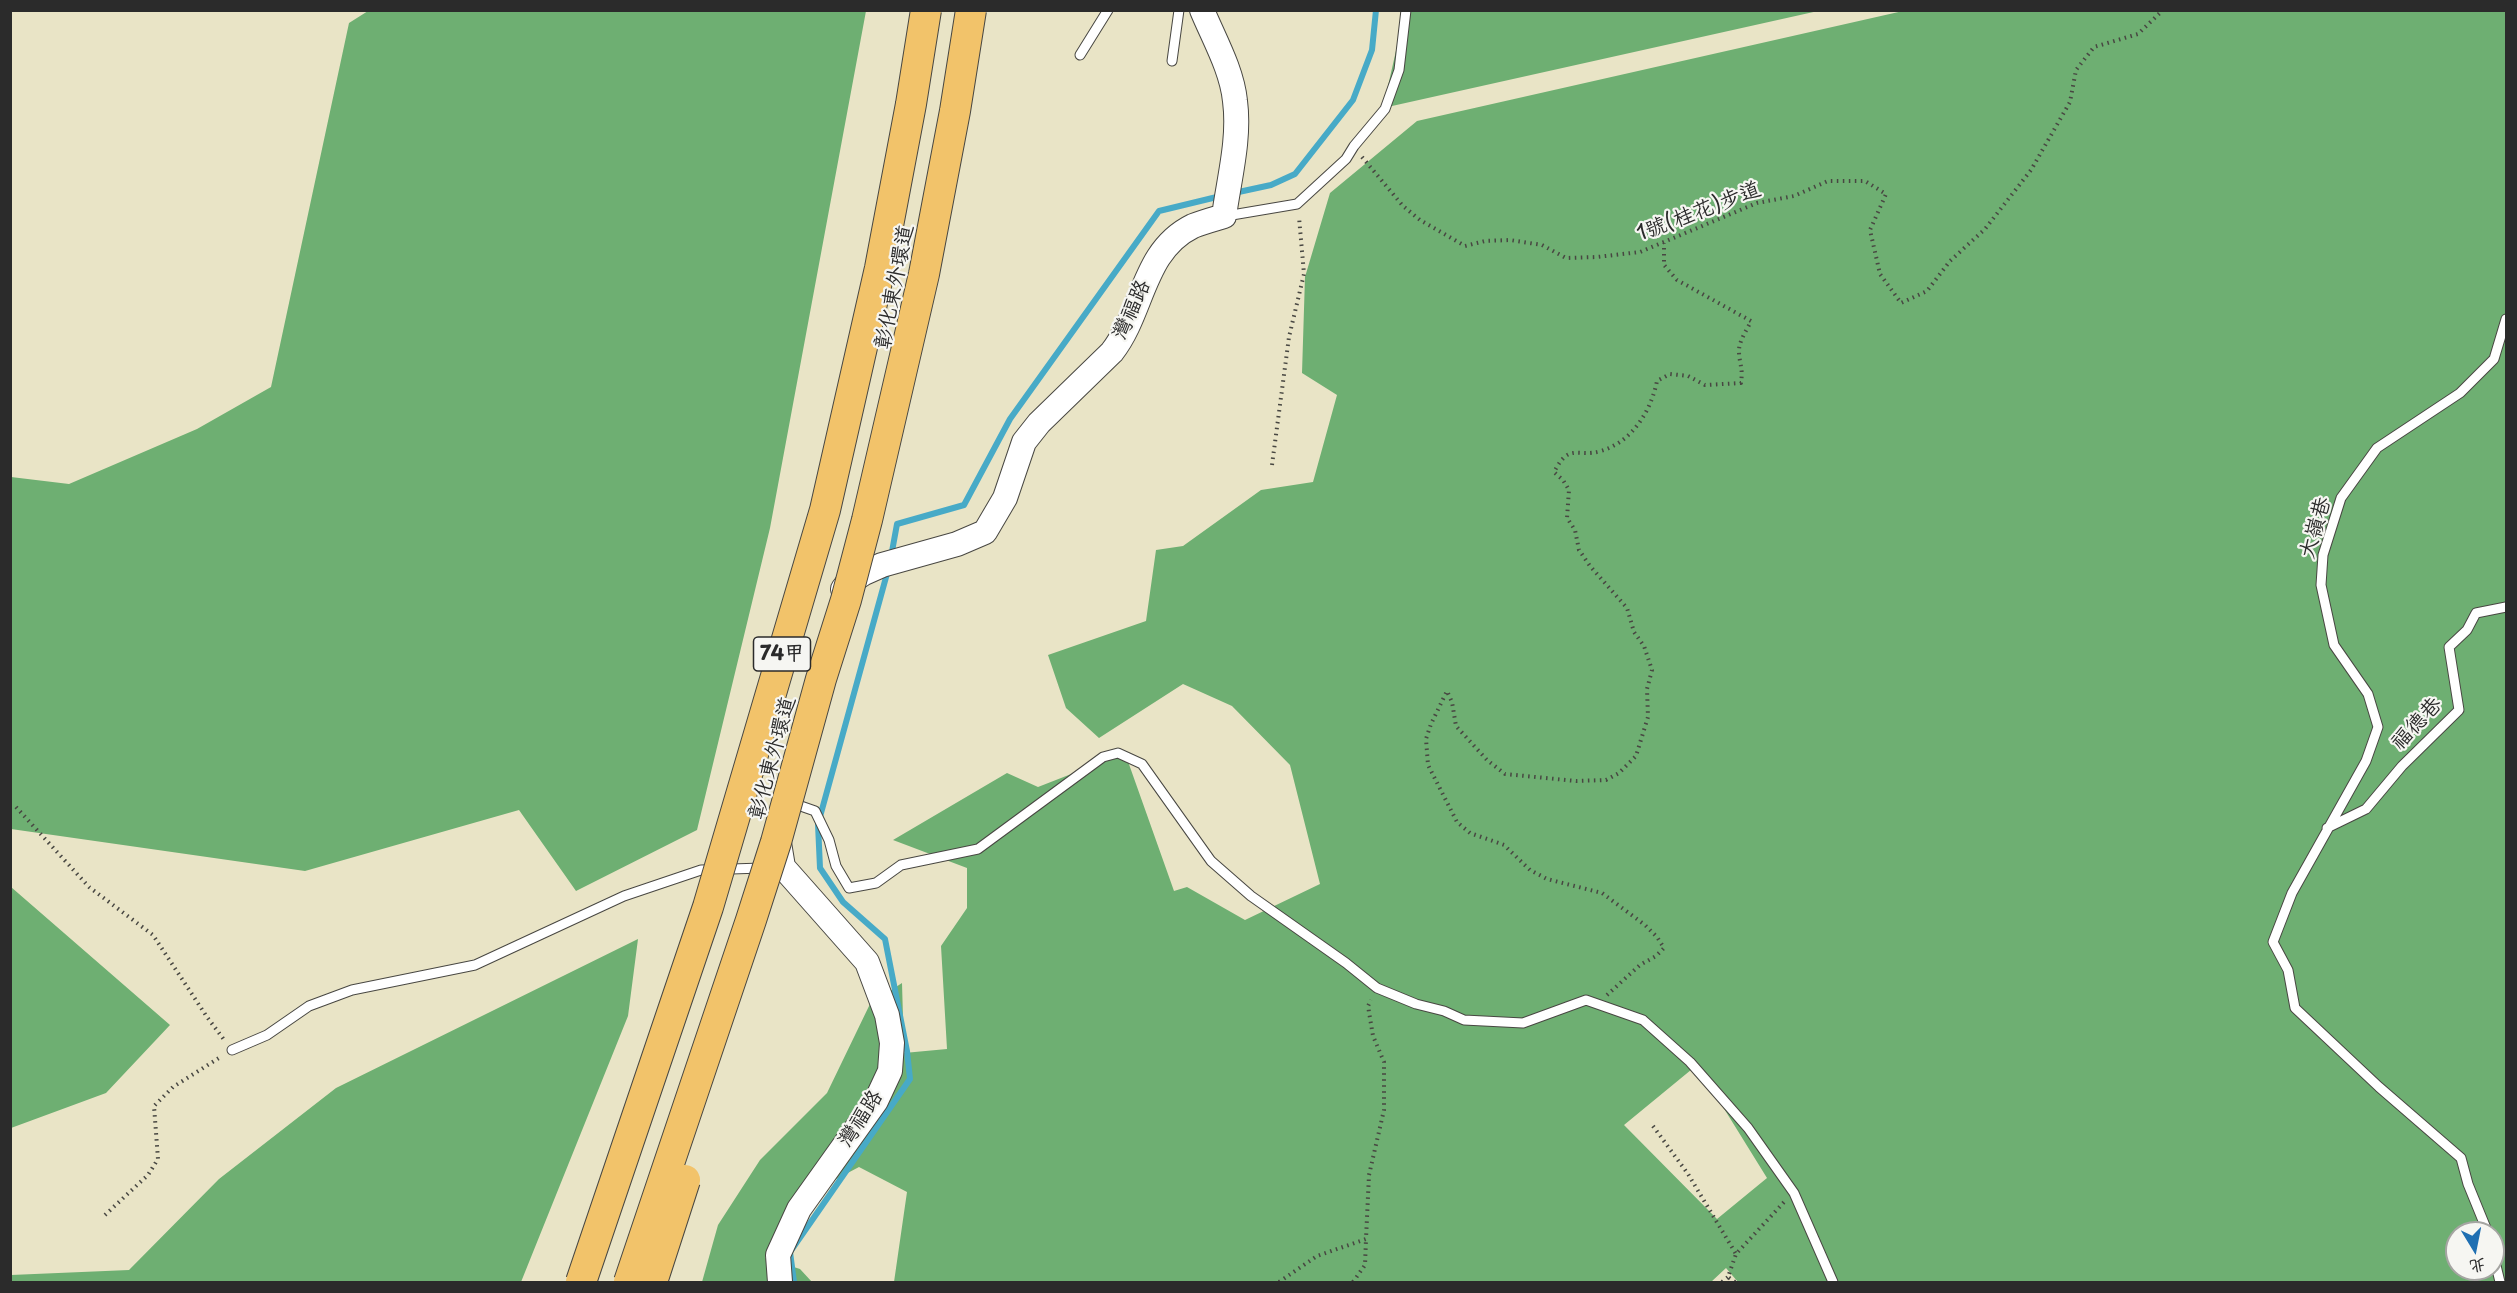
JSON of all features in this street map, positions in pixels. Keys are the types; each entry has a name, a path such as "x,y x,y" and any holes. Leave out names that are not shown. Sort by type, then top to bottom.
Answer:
{"main road":[{"name":"74甲","path":"581,1282 708,907 825,510 880,268 926,10"},
{"name":"彰化東外環道","path":"603,1282 753,830 843,513 883,352 901,266 947,10"},
{"name":"彰化東外環道","path":"629,1282 754,909 846,600 870,509 924,274 955,111 971,10"},
{"name":"74甲","path":"652,1282 770,926 885,524 942,276 992,10"}],"street":[{"path":"1202,10 1228,72 1236,101 1235,136 1224,216"},
{"name":"灣福路","path":"780,1282 778,1255 799,1209 876,1101 890,1071 892,1042 887,1016 867,962 783,867 774,806 827,621 846,585 864,573 909,556 957,544 985,532 1005,498 1024,442 1039,423 1122,340 1131,322 1148,273 1166,246 1193,226 1224,216"},
{"name":"灣福路","path":"783,867 795,804 855,595 863,582 909,556"}],"lane":[{"path":"1080,55 1108,10"},
{"path":"1172,61 1179,10"},
{"path":"1224,216 1297,204 1346,159 1385,109 1398,70 1406,10"},
{"name":"大嶺巷","path":"2483,1221 2468,1184 2461,1158 2379,1087 2295,1008 2288,970 2273,942 2292,893 2366,760 2378,727 2368,694 2334,645 2321,585 2323,555 2341,498 2377,448 2460,393 2494,359 2506,319"},
{"name":"福德巷","path":"2327,828 2366,809 2402,766 2459,710 2449,647 2467,630 2476,613 2506,607"},
{"path":"795,804 815,811 829,840 836,866 849,888 876,883 901,865 978,849 1103,757 1118,753 1142,764 1211,861 1251,896 1346,963 1377,988 1464,1020 1523,1023 1586,1000 1643,1020 1667,1039 1690,1062 1748,1128 1794,1193 1833,1282"},
{"path":"232,1050 267,1035 309,1006 352,990 475,965 624,896 701,870 783,867"}],"path":[{"name":"1號(桂花)步道","path":"1354,146 1372,172 1403,206 1420,220 1465,246 1510,240 1542,245 1566,258 1640,252 1757,202 1794,196 1828,181 1865,181 1887,194 1870,230 1880,274 1901,303 1927,291 1950,261 1984,229 2031,170 2070,102 2076,70 2094,47 2138,34 2163,10"},
{"path":"1272,465 1289,337 1304,274 1297,204"},
{"path":"1599,1006 1622,980 1640,965 1656,957 1664,948 1657,937 1640,921 1602,893 1547,879 1524,865 1504,845 1470,833 1457,822 1428,765 1426,739 1448,691 1456,726 1487,760 1504,774 1576,781 1606,780 1619,773 1636,756 1648,717 1647,689 1652,670 1644,646 1634,632 1627,608 1579,550 1575,530 1567,518 1569,489 1554,472 1560,461 1572,452 1598,452 1612,447 1628,434 1644,418 1654,398 1657,381 1670,374 1688,376 1705,385 1741,383 1743,366 1739,352 1742,339 1751,321 1677,280 1664,265 1664,243"},
{"path":"16,807 89,887 153,935 207,1017 232,1050 174,1087 154,1106 158,1159 148,1175 105,1215"},
{"path":"1353,1282 1365,1265 1369,1175 1384,1110 1384,1062 1373,1036 1368,1006 1377,988"},
{"path":"1653,1126 1688,1174 1736,1254"},
{"path":"1722,1282 1728,1277 1736,1254 1772,1213 1794,1193"},
{"path":"1279,1282 1317,1256 1366,1239"},
{"path":"1728,1277 1735,1282"}],"green space":[{"path":"368,11 866,11 770,528 697,830 576,891 519,810 305,871 11,829 11,477 69,484 197,429 271,387 349,23"},
{"path":"1405,11 1818,11 1383,108"},
{"path":"1903,11 2506,11 2506,1282 1738,1282 1726,1268 1711,1282 894,1282 907,1192 859,1167 789,1204 765,1258 800,1269 812,1282 702,1282 718,1225 760,1160 827,1093 870,1004 902,983 904,1053 947,1049 941,946 967,908 967,868 893,840 1007,773 1038,787 1125,753 1174,891 1187,887 1245,920 1320,884 1290,765 1232,706 1183,684 1099,738 1066,708 1048,655 1146,621 1156,550 1183,546 1261,490 1313,482 1337,395 1302,373 1305,277 1330,193 1417,121","holes":["1697,1065 1767,1178 1717,1219 1624,1125"]},
{"path":"11,887 170,1025 106,1093 11,1128"},
{"path":"638,939 628,1016 521,1282 11,1282 11,1275 129,1270 219,1179 336,1088"}],"waterway":[{"path":"1234,193 1271,185 1295,174 1353,100 1372,50 1376,10"},
{"path":"891,557 897,524 964,505 1010,419 1159,211 1221,196"},
{"path":"794,1282 790,1252 910,1079 907,1051 885,939 843,902 820,868 818,824 888,570"}]}
